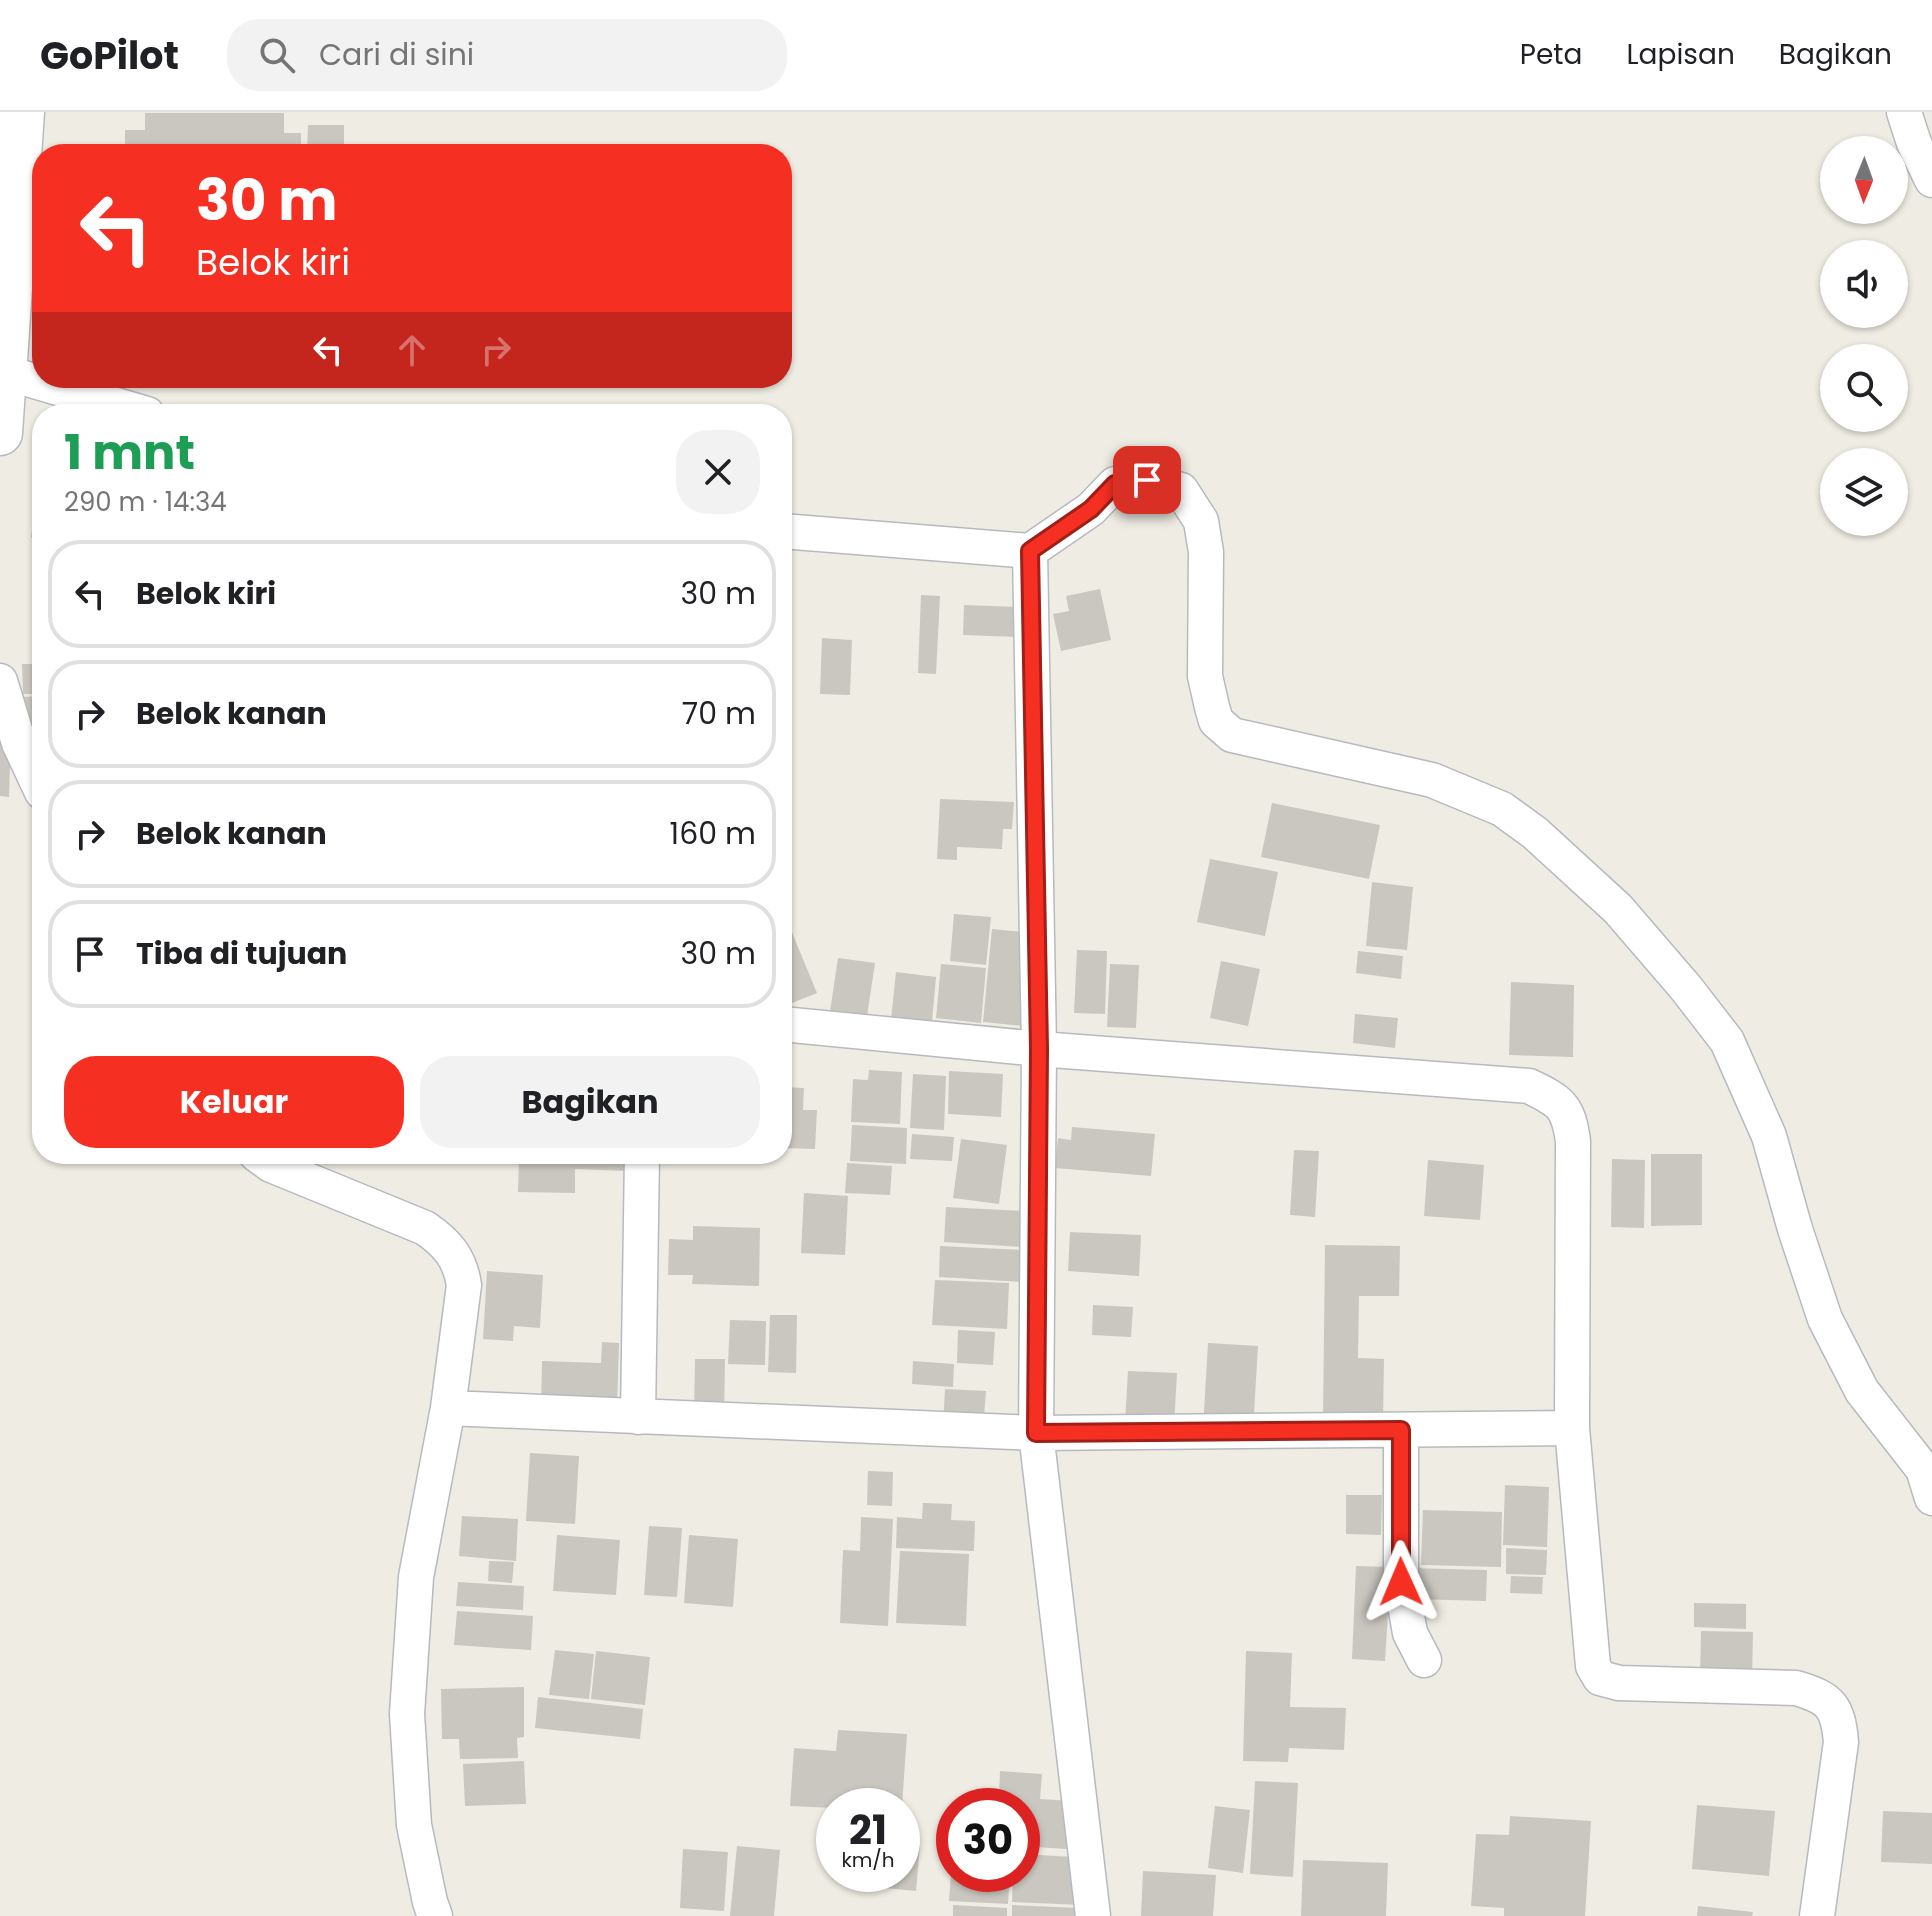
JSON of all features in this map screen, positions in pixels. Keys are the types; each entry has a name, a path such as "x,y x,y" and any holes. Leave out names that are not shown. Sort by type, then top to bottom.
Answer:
{"street":[{"path":"22,112 2,400 43,404"},
{"path":"1904,112 1914,143 1932,180"},
{"path":"792,532 1030,551 1091,509 1115,484 1147,480 1181,490 1201,521 1206,552 1205,676 1216,721 1232,735 1432,780 1502,809 1535,833 1618,909 1727,1041 1769,1136 1825,1319 1862,1391 1923,1469 1932,1498"},
{"path":"1030,551 1039,1049 1036,1433 1093,1916"},
{"path":"0,681 19,743 32,771"},
{"path":"792,1025 1039,1049 1529,1086 1554,1098 1566,1108 1573,1141 1572,1428 1583,1572 1595,1673 1600,1678 1619,1683 1796,1688 1821,1696 1838,1716 1841,1742 1817,1916"},
{"path":"270,1164 425,1228 444,1241 461,1269 464,1285 448,1408 416,1577 407,1714 414,1825 435,1916"},
{"path":"638,1417 642,1164"},
{"path":"448,1408 1036,1433 1572,1428"},
{"path":"1401,1430 1401,1582 1410,1633 1424,1660"}],"building":[{"path":"145,113 284,113 284,133 301,133 301,144 125,144 125,130 145,130"},
{"path":"308,125 344,125 344,144 307,144"},
{"path":"1100,589 1111,640 1061,651 1053,614 1069,611 1066,596"},
{"path":"921,595 940,596 936,674 918,673"},
{"path":"964,605 1018,607 1017,637 963,635"},
{"path":"822,638 852,640 850,695 820,694"},
{"path":"22,664 32,664 32,694 23,694"},
{"path":"32,696 32,721 23,721 22,697"},
{"path":"0,732 11,733 9,797 0,796"},
{"path":"940,799 1014,802 1012,829 1003,829 1002,849 957,847 957,860 937,859"},
{"path":"1272,803 1380,825 1369,879 1261,857"},
{"path":"1210,859 1278,872 1265,936 1197,922"},
{"path":"1372,882 1413,887 1407,950 1366,946"},
{"path":"954,914 991,917 986,965 950,961"},
{"path":"992,929 1023,932 1024,1026 983,1022"},
{"path":"792,933 817,993 792,1003"},
{"path":"1077,950 1107,951 1105,1014 1074,1013"},
{"path":"1358,951 1403,956 1401,979 1356,973"},
{"path":"838,958 875,963 866,1023 829,1018"},
{"path":"1221,961 1260,969 1248,1026 1210,1018"},
{"path":"941,964 986,968 981,1023 936,1018"},
{"path":"1110,964 1139,965 1136,1028 1107,1027"},
{"path":"896,972 936,977 931,1033 890,1029"},
{"path":"1511,982 1574,985 1573,1057 1509,1055"},
{"path":"1355,1014 1398,1018 1395,1048 1353,1043"},
{"path":"869,1070 902,1072 900,1124 851,1122 853,1079 868,1080"},
{"path":"949,1071 1003,1074 1001,1117 948,1114"},
{"path":"913,1074 946,1076 944,1130 910,1128"},
{"path":"792,1087 804,1088 803,1110 817,1110 815,1149 792,1148"},
{"path":"852,1125 907,1128 906,1164 850,1161"},
{"path":"1072,1127 1155,1134 1151,1176 1055,1168 1058,1138 1071,1140"},
{"path":"912,1134 954,1137 952,1161 910,1159"},
{"path":"961,1139 1007,1145 999,1204 953,1198"},
{"path":"1294,1150 1319,1151 1315,1217 1290,1215"},
{"path":"1651,1154 1702,1154 1702,1225 1651,1226"},
{"path":"1612,1159 1645,1160 1644,1228 1611,1227"},
{"path":"1428,1160 1484,1165 1480,1220 1424,1216"},
{"path":"847,1163 892,1166 890,1195 845,1193"},
{"path":"519,1164 628,1164 628,1171 575,1169 575,1193 518,1192"},
{"path":"804,1193 848,1196 845,1255 801,1253"},
{"path":"946,1207 1024,1211 1022,1247 944,1242"},
{"path":"693,1226 760,1228 759,1286 692,1284 693,1275 668,1275 669,1239 693,1240"},
{"path":"1070,1232 1141,1235 1139,1276 1068,1271"},
{"path":"1325,1245 1400,1246 1399,1296 1359,1296 1358,1358 1384,1359 1383,1422 1323,1421"},
{"path":"940,1246 1023,1250 1022,1282 939,1277"},
{"path":"487,1271 543,1275 540,1328 514,1326 513,1341 483,1339"},
{"path":"935,1280 1009,1283 1007,1329 932,1325"},
{"path":"1093,1305 1133,1307 1131,1337 1092,1335"},
{"path":"770,1315 797,1315 796,1373 768,1372"},
{"path":"730,1320 766,1321 765,1365 728,1364"},
{"path":"958,1330 995,1332 993,1365 957,1363"},
{"path":"602,1342 619,1343 617,1408 541,1406 542,1361 601,1363"},
{"path":"1208,1343 1258,1346 1253,1430 1203,1428"},
{"path":"695,1359 725,1359 724,1417 694,1416"},
{"path":"913,1361 954,1364 953,1387 912,1384"},
{"path":"1128,1371 1177,1373 1174,1425 1125,1422"},
{"path":"945,1389 986,1391 983,1429 943,1427"},
{"path":"530,1453 579,1456 575,1524 526,1521"},
{"path":"868,1471 893,1472 892,1506 867,1505"},
{"path":"1505,1485 1549,1487 1547,1547 1503,1545"},
{"path":"1346,1495 1382,1495 1381,1535 1346,1534"},
{"path":"923,1503 952,1504 951,1520 975,1521 974,1551 896,1548 897,1517 922,1519"},
{"path":"1423,1510 1502,1512 1501,1567 1421,1565"},
{"path":"462,1516 518,1519 516,1561 459,1556"},
{"path":"861,1517 893,1519 888,1626 840,1623 843,1550 860,1551"},
{"path":"649,1526 682,1528 677,1597 644,1595"},
{"path":"557,1535 620,1540 616,1595 553,1591"},
{"path":"689,1535 738,1539 733,1607 684,1603"},
{"path":"1506,1548 1547,1550 1546,1575 1506,1574"},
{"path":"900,1551 969,1554 966,1626 896,1623"},
{"path":"489,1561 514,1562 512,1583 488,1581"},
{"path":"1356,1566 1391,1567 1385,1661 1352,1659"},
{"path":"1411,1568 1487,1570 1486,1601 1410,1599"},
{"path":"1511,1576 1543,1577 1542,1594 1510,1593"},
{"path":"458,1582 524,1586 523,1610 456,1606"},
{"path":"1694,1603 1746,1604 1746,1629 1694,1627"},
{"path":"457,1611 533,1616 531,1650 454,1645"},
{"path":"1701,1631 1753,1632 1752,1681 1700,1680"},
{"path":"555,1650 594,1654 589,1699 549,1695"},
{"path":"596,1651 650,1657 645,1705 591,1699"},
{"path":"1246,1651 1292,1653 1290,1707 1346,1708 1344,1750 1289,1748 1288,1762 1243,1761"},
{"path":"524,1687 524,1737 517,1738 518,1758 460,1759 459,1739 442,1739 441,1689"},
{"path":"538,1697 643,1709 640,1739 535,1728"},
{"path":"838,1730 907,1734 903,1788 816,1788 816,1807 790,1806 794,1748 836,1751"},
{"path":"524,1761 526,1804 465,1806 463,1764"},
{"path":"1000,1771 1042,1774 1040,1799 1040,1788 999,1788"},
{"path":"1255,1781 1298,1783 1293,1877 1250,1874"},
{"path":"1040,1799 1070,1801 1066,1849 1040,1847"},
{"path":"1697,1805 1775,1811 1769,1876 1692,1869"},
{"path":"1215,1806 1250,1810 1243,1873 1208,1868"},
{"path":"1883,1811 1932,1813 1932,1864 1881,1862"},
{"path":"1510,1816 1591,1821 1585,1916 1504,1916 1504,1908 1471,1906 1476,1834 1509,1835"},
{"path":"737,1846 780,1850 774,1916 730,1916"},
{"path":"683,1849 728,1852 724,1911 680,1908"},
{"path":"1040,1855 1073,1857 1082,1905 1012,1902 1012,1892 1040,1892"},
{"path":"1303,1860 1388,1863 1386,1916 1301,1916"},
{"path":"1143,1871 1216,1875 1213,1916 1141,1916"},
{"path":"950,1892 1009,1892 1008,1904 949,1901"},
{"path":"953,1905 1007,1908 1007,1916 953,1916"},
{"path":"1012,1905 1079,1908 1078,1916 1012,1916"},
{"path":"1698,1906 1753,1912 1752,1916 1697,1916"}],"route":[{"path":"1147,480 1115,484 1091,509 1030,551 1039,1049 1036,1433 1401,1430 1401,1582"}]}
